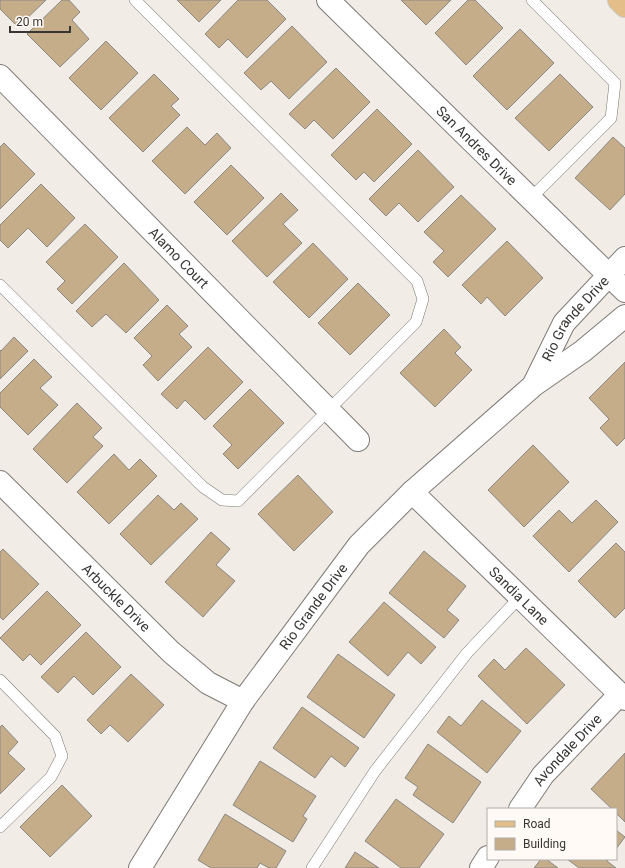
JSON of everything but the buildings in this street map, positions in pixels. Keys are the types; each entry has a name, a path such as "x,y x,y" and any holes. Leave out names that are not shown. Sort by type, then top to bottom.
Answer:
{"main road":[{"path":"619,0 625,6"}],"street":[{"name":"San Andres Drive","path":"328,0 625,291"},
{"name":"Alamo Court","path":"0,76 358,440"},
{"name":"Rio Grande Drive","path":"534,385 564,323 625,258"},
{"name":"Rio Grande Drive","path":"140,868 243,701 359,545 412,492 534,385 583,351 625,316"},
{"name":"Arbuckle Drive","path":"0,482 171,652 208,683 243,701"},
{"name":"Sandia Lane","path":"412,492 623,697"},
{"name":"Avondale Drive","path":"521,808 543,775 623,697"},
{"path":"481,868 487,859"}],"lane":[{"path":"0,285 203,487 222,500 238,501 416,322 423,299 417,281 134,0"},
{"path":"531,198 611,118 615,83 532,0"},
{"path":"312,868 380,765 467,653 520,597"},
{"path":"0,680 55,736 62,756 51,777 0,828"}]}
